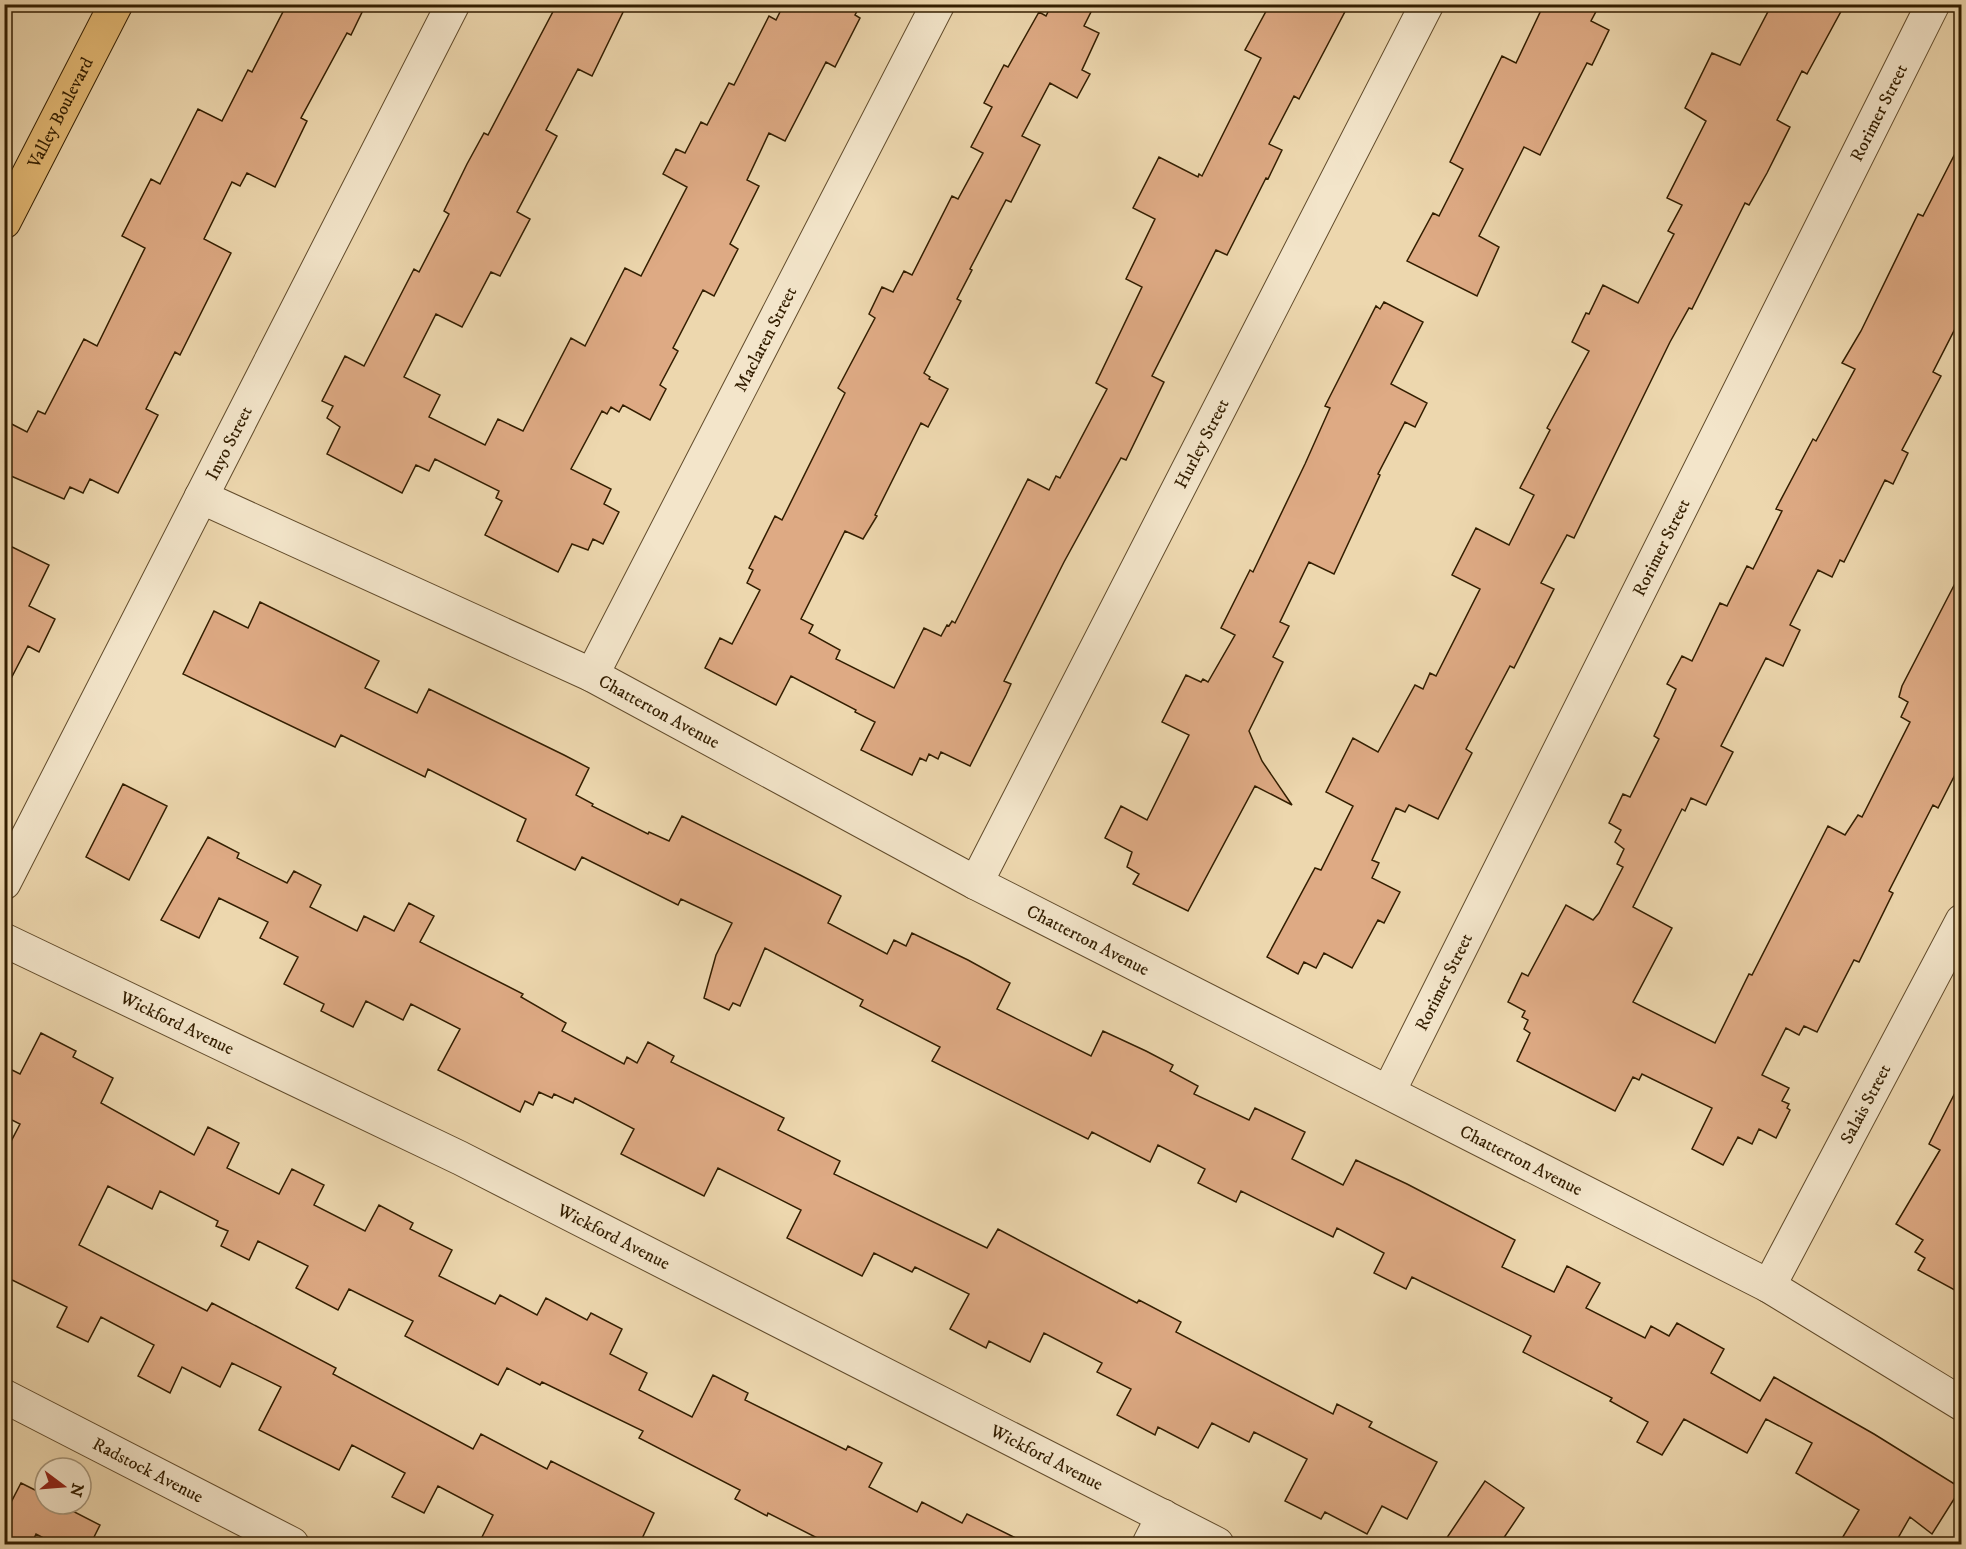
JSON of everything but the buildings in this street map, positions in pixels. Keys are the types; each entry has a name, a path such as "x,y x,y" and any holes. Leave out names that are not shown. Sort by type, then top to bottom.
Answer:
{"main road":[{"name":"Valley Boulevard","path":"4,222 116,4"}],"street":[{"name":"Inyo Street","path":"4,883 453,4"},
{"name":"Maclaren Street","path":"592,675 938,4"},
{"name":"Hurley Street","path":"976,883 1427,4"},
{"name":"Rorimer Street","path":"1389,1091 1933,4"},
{"name":"Chatterton Avenue","path":"201,497 592,675 976,883 1769,1286 1962,1404"},
{"name":"Salais Street","path":"1769,1286 1962,921"},
{"name":"Wickford Avenue","path":"4,940 460,1158 1156,1530 1217,1545"},
{"name":"Radstock Avenue","path":"4,1396 292,1545"}]}
